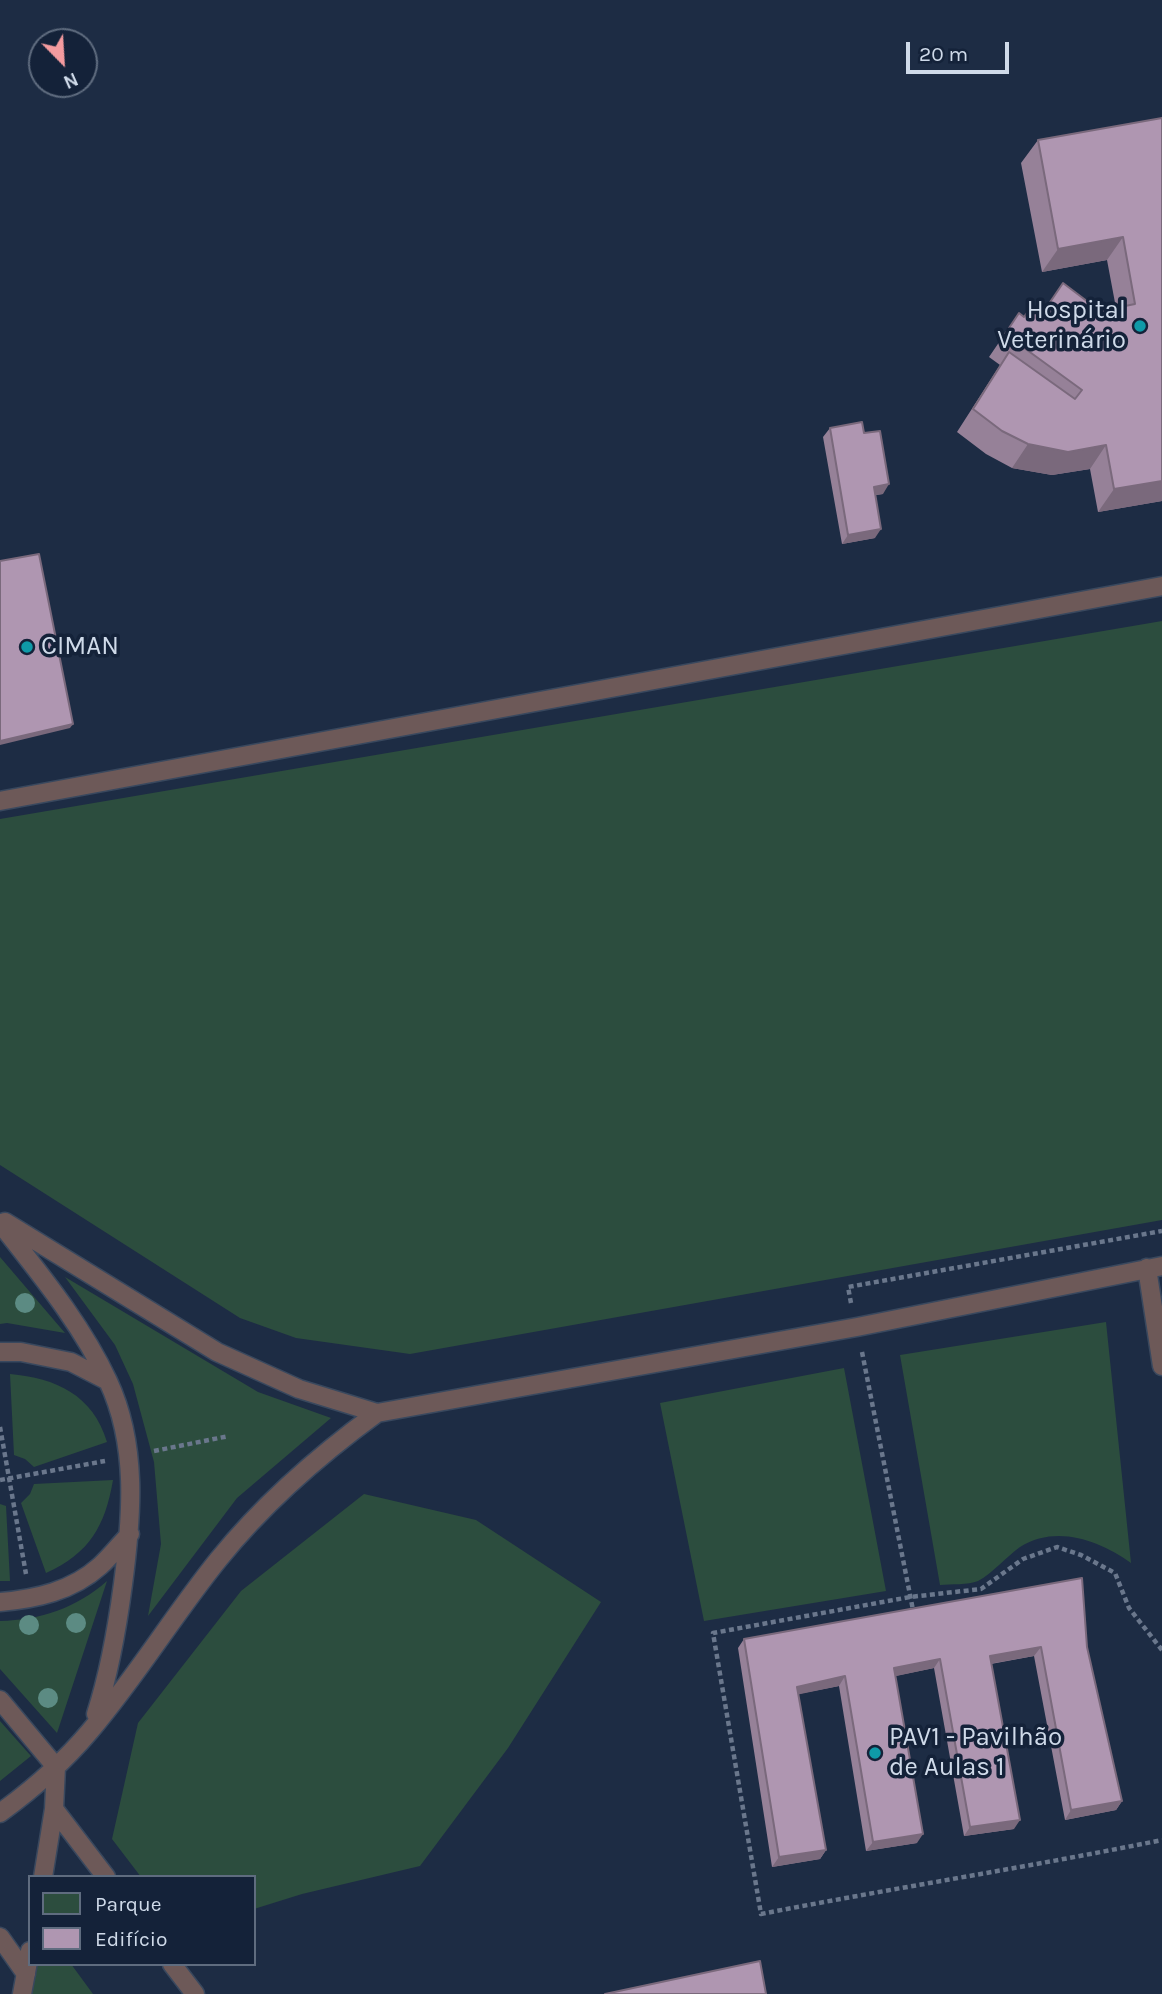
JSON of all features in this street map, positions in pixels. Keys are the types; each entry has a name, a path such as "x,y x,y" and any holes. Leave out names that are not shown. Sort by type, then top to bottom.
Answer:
{"lane":[{"path":"0,801 1162,586"},
{"path":"0,1221 69,1313 108,1381 125,1429 129,1457 130,1534 109,1670 90,1731"},
{"path":"0,1221 217,1352 299,1389 377,1413"},
{"path":"0,1813 56,1767 90,1731 219,1559 265,1506 324,1452 377,1413 857,1327 1154,1267 1162,1366"},
{"path":"0,1352 20,1352 71,1363 108,1381"},
{"path":"0,1602 31,1600 65,1588 99,1567 130,1534"},
{"path":"0,1700 56,1767 54,1809 43,1875"},
{"path":"54,1809 104,1875"},
{"path":"0,1937 26,1974"},
{"path":"22,1994 28,1962"},
{"path":"174,1966 195,1994"}],"path":[{"path":"913,1610 848,1287 1162,1231"},
{"path":"0,1427 31,1600"},
{"path":"0,1480 9,1478"},
{"path":"1162,1650 1129,1608 1115,1573 1082,1555 1057,1547 1023,1559 981,1589 910,1597 713,1633 761,1914 1162,1840"}],"green space":[{"path":"1162,621 1162,1220 410,1354 296,1338 240,1318 0,1165 0,819"},
{"path":"0,1257 65,1333 0,1324"},
{"path":"65,1277 258,1392 331,1418 237,1498 148,1616 161,1544 154,1462 133,1384 115,1345"},
{"path":"1106,1322 1131,1563 1092,1542 1063,1536 1049,1537 1020,1547 978,1581 940,1585 900,1355"},
{"path":"844,1368 886,1591 704,1621 660,1403"},
{"path":"10,1374 43,1380 71,1392 92,1412 107,1442 34,1467 25,1459 14,1455"},
{"path":"113,1480 105,1511 93,1536 74,1556 46,1573 21,1503 30,1494 34,1484"},
{"path":"364,1494 476,1520 601,1602 508,1748 420,1866 302,1894 256,1908 256,1875 139,1875 112,1839 138,1723 241,1591"},
{"path":"0,1504 6,1506 10,1581 0,1581"},
{"path":"107,1581 57,1733 0,1669 0,1621 30,1618 57,1611 83,1598"},
{"path":"0,1721 31,1756 0,1781"},
{"path":"35,1966 72,1966 93,1994 32,1994"}],"building":[{"name":"Hospital Veterinário","path":"1162,118 1162,481 1114,489 1106,445 1068,452 1028,444 1002,431 973,409 1009,352 1075,399 1082,390 1005,334 1019,313 1024,317 1031,307 1042,314 1063,283 1100,311 1135,304 1123,237 1058,249 1038,140"},
{"path":"862,422 864,433 880,431 889,484 874,487 881,529 848,535 830,428"},
{"name":"CIMAN","path":"39,554 73,724 0,741 0,561"},
{"name":"PAV1 - Pavilhão de Aulas 1","path":"1082,1578 1087,1647 1122,1801 1071,1810 1041,1647 990,1656 1020,1820 970,1827 940,1659 894,1668 923,1834 873,1842 845,1676 797,1687 826,1850 779,1857 744,1639"},
{"path":"760,1961 766,1994 605,1994"}],"place":[{"name":"Hospital Veterinário","path":"1140,326"},
{"name":"CIMAN","path":"27,647"},
{"name":"PAV1 - Pavilhão de Aulas 1","path":"875,1753"}]}
